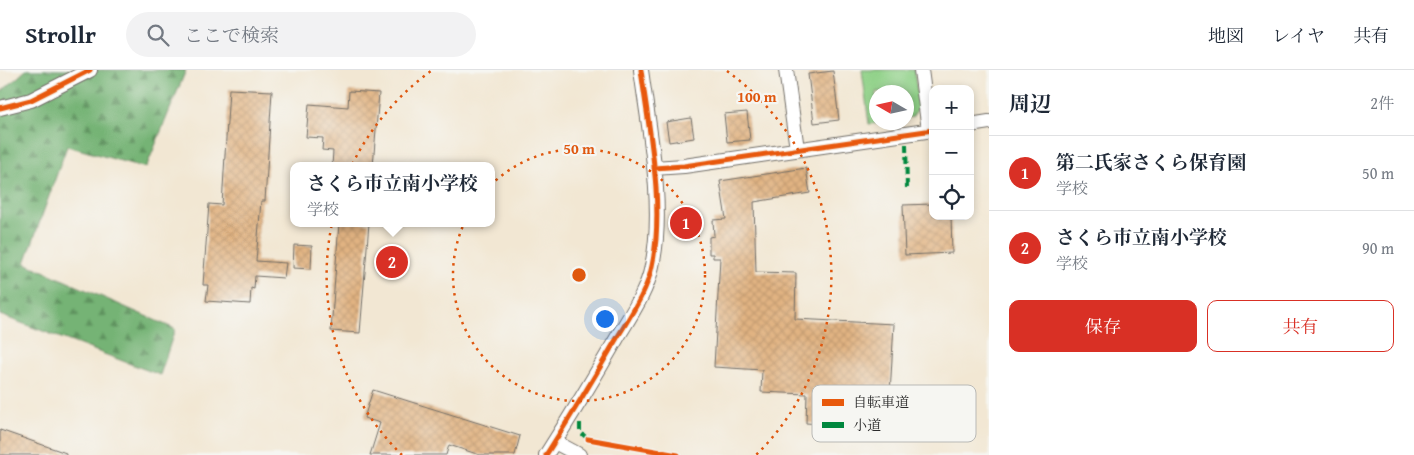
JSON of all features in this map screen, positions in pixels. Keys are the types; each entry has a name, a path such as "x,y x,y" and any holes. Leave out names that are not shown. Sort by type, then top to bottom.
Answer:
{"street":[{"path":"0,108 31,100 90,70"},
{"path":"546,455 571,417 637,304 652,268 657,235 654,168 641,70"},
{"path":"786,70 797,149"},
{"path":"921,70 929,118"},
{"path":"974,124 989,122"},
{"path":"654,168 684,166 929,130"},
{"path":"554,442 579,455"}],"green space":[{"path":"26,70 186,70 146,168 67,146 25,263 175,329 160,375 0,315 0,93"},
{"path":"862,70 914,70 919,107 914,114 914,85 869,85 869,124"}],"building":[{"path":"833,71 839,120 814,123 808,74"},
{"path":"229,89 272,91 265,201 261,201 256,261 286,263 284,278 255,276 254,289 251,288 250,304 206,301 208,285 203,285 209,204 222,205"},
{"path":"349,91 379,93 373,162 332,162 333,151 322,150 323,138 306,137 309,104 348,107"},
{"path":"747,112 750,140 727,142 724,114"},
{"path":"691,118 694,138 669,142 666,122"},
{"path":"806,168 810,193 754,202 756,272 796,273 795,319 894,324 891,385 812,385 812,423 806,423 807,394 761,392 762,370 714,367 720,258 713,258 713,254 709,254 709,237 714,236 713,220 726,219 720,181"},
{"path":"929,204 929,220 951,220 952,253 905,255 903,205"},
{"path":"339,227 369,227 360,333 331,331"},
{"path":"294,245 312,246 311,269 293,268"},
{"path":"373,390 520,436 515,455 480,455 449,445 446,455 370,455 380,423 364,418"},
{"path":"0,430 66,453 66,455 0,455"}],"marked path":[{"path":"906,144 907,189"},
{"path":"580,423 580,432 588,439"}],"cycle path":[{"path":"0,108 31,100 90,70"},
{"path":"546,455 638,303 650,276 656,243 656,194 641,70"},
{"path":"654,168 684,166 929,131"},
{"path":"588,439 678,455"}],"place":[{"name":"第二氏家さくら保育園","path":"686,223"},
{"name":"さくら市立南小学校","path":"392,262"}]}
